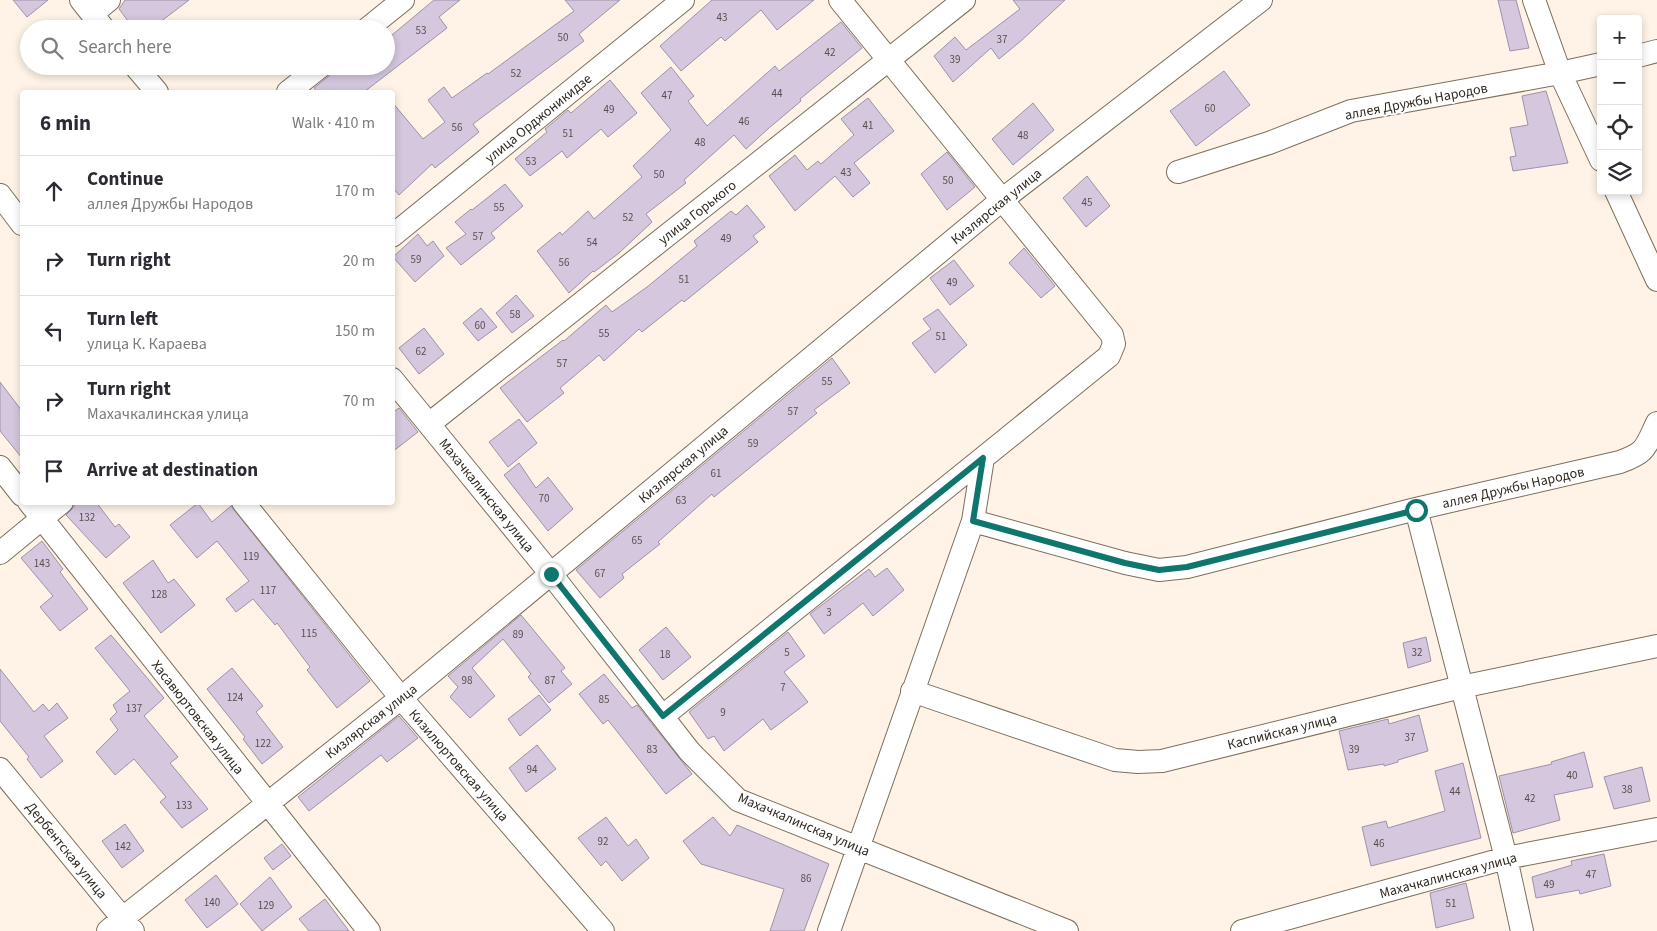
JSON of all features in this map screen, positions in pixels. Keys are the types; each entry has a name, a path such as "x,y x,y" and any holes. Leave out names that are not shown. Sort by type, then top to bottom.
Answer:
{"street":[{"path":"378,20 403,0"},
{"name":"улица Орджоникидзе","path":"395,234 683,0"},
{"path":"663,716 1110,356 1114,344 1112,335 840,0"},
{"name":"улица Горького","path":"429,424 964,0"},
{"name":"Кизлярская улица","path":"121,927 267,804 401,698 1003,199 1261,0"},
{"path":"1534,0 1560,73 1597,152"},
{"path":"1642,55 1657,51"},
{"name":"аллея Дружбы Народов","path":"1178,172 1269,143 1351,111 1597,65"},
{"path":"143,75 155,90"},
{"path":"291,90 310,75"},
{"path":"0,195 20,221"},
{"path":"1618,195 1657,280"},
{"name":"Махачкалинская улица","path":"395,383 551,574 690,752 738,800 1067,931"},
{"name":"аллея Дружбы Народов","path":"973,521 1125,563 1159,570 1187,567 1620,462 1636,456 1645,449 1657,423"},
{"path":"829,931 973,521 983,458"},
{"path":"0,468 20,493"},
{"path":"0,553 35,510 52,505"},
{"name":"Кизилюртовская улица","path":"245,505 401,698 603,931"},
{"name":"Хасавюртовская улица","path":"35,510 369,931"},
{"path":"1416,510 1506,858 1522,931"},
{"name":"Каспийская улица","path":"912,691 1115,760 1138,762 1162,761 1462,687 1657,646"},
{"name":"Дербентская улица","path":"0,769 121,927"},
{"name":"Махачкалинская улица","path":"1242,931 1506,858 1657,830"}],"building":[{"path":"13,0 48,0 27,17"},
{"path":"125,0 189,0 163,20 127,20 119,9"},
{"path":"434,0 460,0 439,17 447,28 395,68 395,32"},
{"path":"565,0 620,0 579,34 584,41 473,124 479,132 435,168 432,164 399,195 395,190 395,106 423,139 445,122 428,100 444,87 452,98 574,11"},
{"path":"712,0 814,0 777,30 761,10 725,41 721,37 681,71 660,46"},
{"path":"1013,0 1065,0 999,59 991,48 953,82 934,56 955,37 966,50 1020,9"},
{"path":"1498,0 1516,0 1529,48 1510,51"},
{"path":"841,22 862,48 800,99 801,101 746,149 734,135 684,180 686,183 646,214 652,222 619,253 593,271 569,293 537,251 560,232 562,235 588,211 594,219 642,177 633,166 671,130 641,93 671,67 694,96 688,101 707,126 775,66 779,71"},
{"path":"1224,71 1250,105 1196,146 1170,111"},
{"path":"386,75 367,90 316,90 314,88 329,76"},
{"path":"610,80 637,113 608,137 601,129 567,158 562,151 530,176 515,159 547,132 545,129 568,110 571,113"},
{"path":"1546,91 1568,163 1513,171 1510,157 1516,156 1510,128 1528,125 1522,96"},
{"path":"868,98 894,131 854,163 870,183 853,197 835,176 795,211 769,176 795,155 807,170 818,161 821,164 854,135 841,119"},
{"path":"1033,103 1054,130 1013,165 992,139"},
{"path":"947,152 975,187 947,210 921,174"},
{"path":"1087,176 1110,206 1086,227 1063,198"},
{"path":"505,184 523,206 491,233 495,238 461,265 446,248 466,234 455,222"},
{"path":"747,205 765,227 753,236 758,242 684,302 682,300 642,332 639,329 604,361 599,355 560,388 564,393 527,422 500,388 564,341 606,305 612,312 647,287 697,246 694,241 731,211 736,215"},
{"path":"418,234 427,246 433,241 444,256 415,282 395,259 395,255"},
{"path":"1024,248 1055,286 1041,298 1009,263"},
{"path":"954,260 974,286 950,305 930,278"},
{"path":"516,295 534,316 512,333 496,313"},
{"path":"481,308 497,327 478,341 463,323"},
{"path":"938,309 967,345 935,373 912,343 931,329 923,319"},
{"path":"424,328 444,354 419,374 399,348"},
{"path":"832,358 850,383 814,410 817,413 714,497 712,494 658,542 660,544 622,574 624,578 600,598 576,570"},
{"path":"0,382 20,408 20,456 0,431"},
{"path":"399,408 418,432 395,450 395,411"},
{"path":"519,419 537,443 508,467 489,442"},
{"path":"519,463 536,488 548,477 573,509 548,531 504,475"},
{"path":"74,505 98,505 115,527 119,524 130,537 106,558 66,515"},
{"path":"195,505 199,505 212,522 231,506 370,681 337,708 307,670 310,667 277,623 275,625 253,599 236,612 226,599 249,581 217,541 197,558 170,525"},
{"path":"42,541 63,569 60,572 88,609 60,631 40,607 53,596 21,558"},
{"path":"153,560 168,583 174,579 195,605 161,633 123,583"},
{"path":"887,568 904,590 873,616 863,603 824,634 810,614 869,569 875,577"},
{"path":"521,615 565,668 561,671 572,684 549,703 528,677 531,674 503,639 472,668 495,696 470,718 450,697 458,687 448,676"},
{"path":"666,627 691,657 663,680 639,650"},
{"path":"788,632 805,656 784,672 808,702 771,730 763,719 724,751 714,736 708,739 689,712"},
{"path":"111,635 164,698 144,716 178,757 170,763 208,809 182,828 160,802 166,797 134,759 115,775 96,752 118,730 110,719 117,712 113,705 130,691 95,648"},
{"path":"1426,637 1431,661 1408,668 1403,643"},
{"path":"232,668 263,706 256,712 283,747 262,764 243,739 245,737 207,689"},
{"path":"0,669 34,712 43,704 49,711 57,703 68,718 44,736 63,761 41,778 27,759 29,757 0,721"},
{"path":"604,674 632,708 637,705 692,774 666,794 608,720 603,724 579,694"},
{"path":"539,695 551,710 520,736 508,719"},
{"path":"1419,715 1428,751 1384,766 1384,764 1348,770 1339,731 1388,719 1389,724"},
{"path":"399,716 418,738 387,762 381,755 309,811 298,797"},
{"path":"537,745 556,769 526,792 509,768"},
{"path":"1584,752 1593,787 1554,795 1560,820 1513,833 1499,776 1552,764 1551,762"},
{"path":"1463,763 1481,838 1371,866 1362,827 1386,821 1388,828 1445,811 1435,771"},
{"path":"1642,767 1650,801 1614,809 1604,777"},
{"path":"606,817 628,846 636,839 649,858 622,881 606,861 601,866 578,838"},
{"path":"713,817 730,836 737,825 829,864 804,931 770,931 784,889 701,864 683,841"},
{"path":"125,824 144,851 122,868 102,841"},
{"path":"282,844 291,856 273,870 264,858"},
{"path":"1604,854 1611,886 1580,894 1579,890 1536,898 1532,877 1572,865 1571,861"},
{"path":"216,875 238,904 207,928 185,900"},
{"path":"270,877 292,907 262,931 240,904"},
{"path":"1466,883 1474,918 1436,928 1430,893"},
{"path":"325,899 349,931 309,931 299,919"}],"route":[{"path":"551,574 663,716 983,458 973,521 1125,563 1159,570 1187,567 1416,510"}]}
